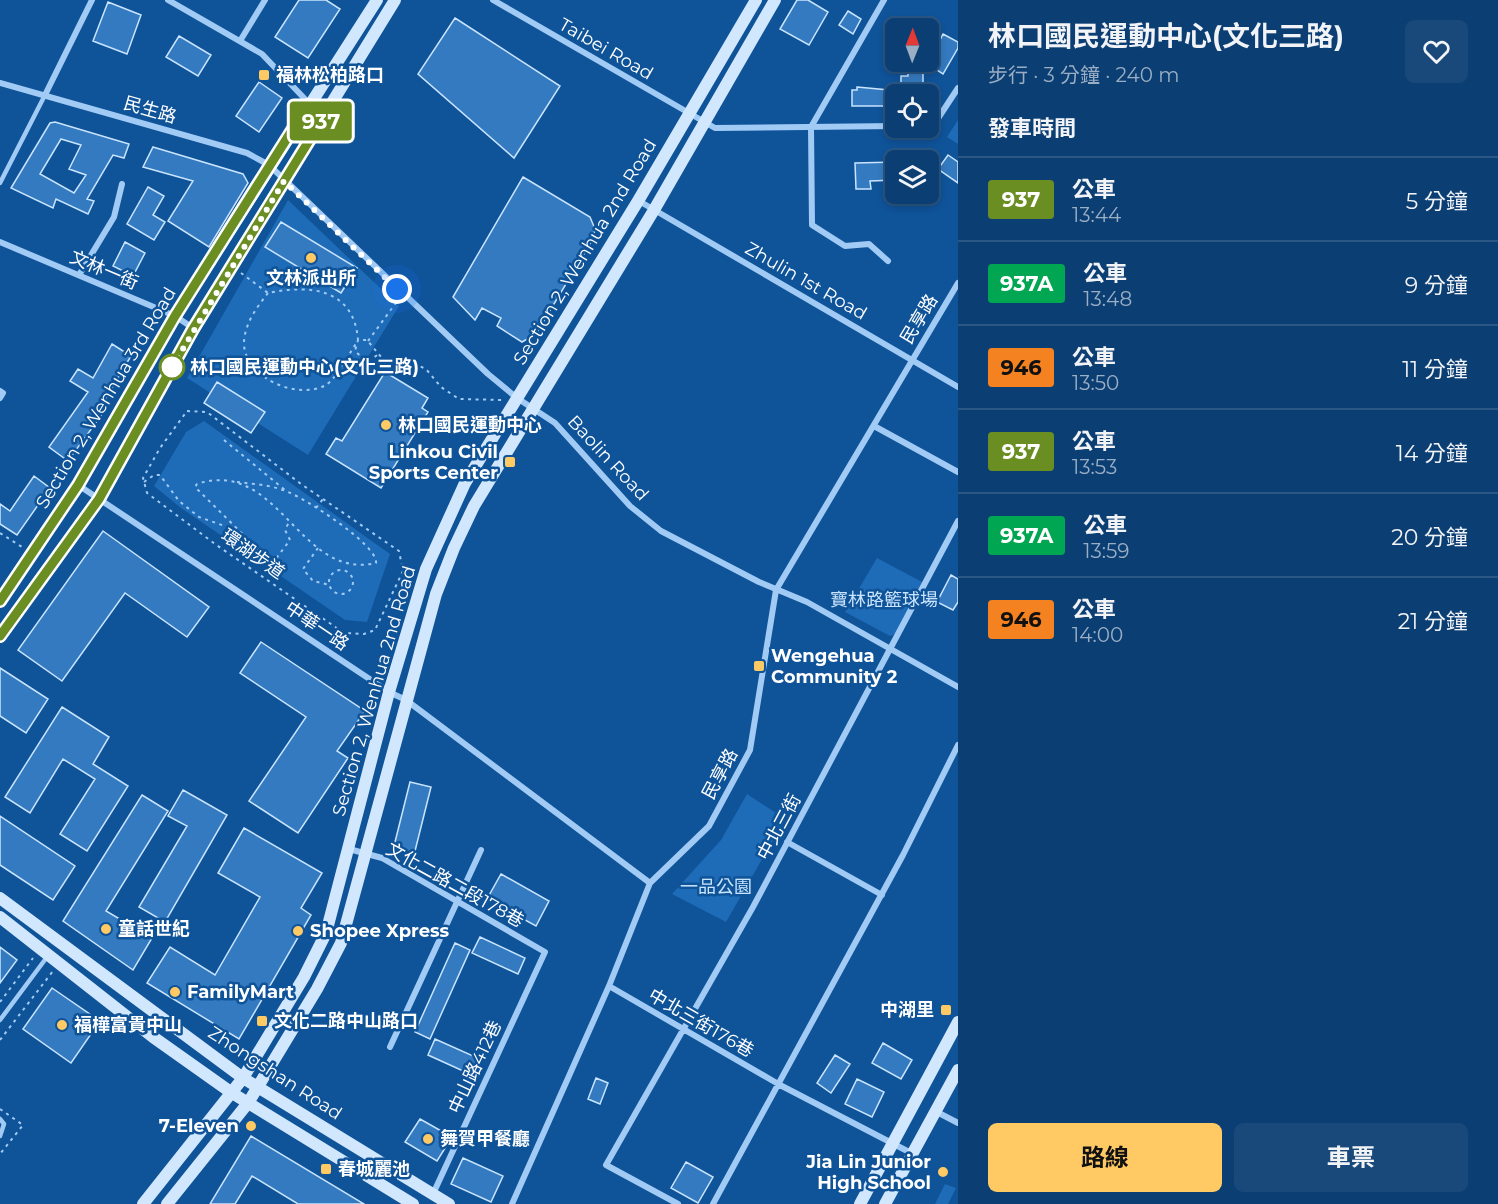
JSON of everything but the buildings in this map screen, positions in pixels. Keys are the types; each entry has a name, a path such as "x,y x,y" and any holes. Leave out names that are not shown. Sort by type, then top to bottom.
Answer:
{"street":[{"path":"45,95 92,0"},
{"path":"168,0 262,54 308,105 323,118"},
{"path":"240,41 265,0"},
{"name":"Section 2, Wenhua 3rd Road","path":"0,601 78,485 175,316 269,165 377,0"},
{"path":"0,636 99,499 193,329 395,0"},
{"name":"Taibei Road","path":"493,0 716,128 885,126"},
{"name":"Section 2, Wenhua 2nd Road","path":"143,1204 243,1078 304,977 326,933 389,692 426,569 444,526 465,483 690,115 756,0"},
{"name":"Section 2, Wenhua 2nd Road","path":"167,1204 248,1103 317,989 341,943 436,594 474,506 654,210 775,0"},
{"path":"884,0 811,128 812,225 844,246 869,244 888,261"},
{"name":"民生路","path":"0,83 247,153 269,165 284,181"},
{"path":"939,118 958,88"},
{"name":"Baolin Road","path":"284,181 479,366 517,398 555,423 630,506 661,531 776,590 807,602 958,687"},
{"path":"79,275 114,217 122,183"},
{"name":"Zhulin 1st Road","path":"638,201 958,387"},
{"name":"文林一街","path":"0,242 175,316 193,329"},
{"name":"民享路","path":"512,1204 609,986 650,883 709,826 750,750 776,590 958,283"},
{"path":"0,391 3,393 0,398"},
{"path":"874,426 958,472"},
{"name":"中華一路","path":"78,485 389,692 406,700 650,883"},
{"name":"中北三街","path":"678,1204 606,1165 787,842 958,521"},
{"path":"713,1204 882,895 958,745"},
{"path":"787,842 882,895"},
{"name":"文化二路二段178巷","path":"349,849 382,858 545,952"},
{"path":"390,1047 481,850"},
{"name":"Zhongshan Road","path":"0,898 243,1078 449,1204"},
{"path":"0,917 153,1037 232,1093 413,1204"},
{"name":"中山路412巷","path":"433,1194 545,952"},
{"name":"中北三街176巷","path":"609,986 780,1085 913,1154"},
{"path":"860,1204 958,1022"},
{"path":"885,1204 958,1070"},
{"path":"935,1112 958,1123"}],"lane":[{"path":"0,183 45,95"},
{"path":"0,1020 49,956"},
{"path":"0,1119 4,1124 0,1136"}],"path":[{"path":"232,266 268,293 291,290 329,294 348,306 354,317 358,340 355,351 363,359 372,360 379,354"},
{"path":"268,293 252,315 246,330 244,350 254,370 276,384 294,389 326,385 334,377 358,340"},
{"path":"368,341 398,300"},
{"path":"358,340 368,341 379,354 389,361 413,363 426,369 441,387 459,399 517,398"},
{"name":"環湖步道","path":"187,411 207,412 323,499 399,552 403,571 375,630 364,634 344,633 268,581 147,493 143,477 160,448 187,411"},
{"path":"224,440 288,491 363,541 375,553 376,563 365,566 342,562 318,548 262,493 237,482"},
{"path":"144,482 154,475 160,475 166,480 179,501 199,518 239,531"},
{"path":"268,581 277,568 195,487 207,481 237,482 288,491"},
{"path":"316,508 323,499"},
{"path":"272,564 290,540 285,530 289,522"},
{"path":"0,532 32,554"},
{"path":"318,548 303,569 313,581 330,585 335,592 343,594 351,590 353,578 348,572 337,571 331,575 330,585"},
{"path":"0,1002 49,956"},
{"path":"0,1040 49,956"},
{"path":"0,1109 23,1125 0,1154"}],"green space":[{"path":"958,120 958,144 947,137"},
{"path":"288,200 399,306 308,455 187,378"},
{"path":"204,421 390,554 367,622 345,620 181,508 154,486 186,432"},
{"name":"寶林路籃球場","path":"877,558 924,583 896,634 890,636 845,612"},
{"name":"一品公園","path":"747,794 785,819 726,922 672,894 721,840"},
{"path":"945,1184 956,1188 948,1204 935,1204"}],"bus line":[{"name":"937","path":"0,601 78,485 175,316 308,105 323,118 193,329 99,499 0,636"}],"place":[{"name":"福林松柏路口","path":"264,75"},
{"name":"文林派出所","path":"311,258"},
{"name":"林口國民運動中心(文化三路)","path":"172,367"},
{"name":"林口國民運動中心","path":"386,425"},
{"name":"Linkou Civil Sports Center","path":"510,462"},
{"name":"Wengehua Community 2","path":"759,666"},
{"name":"童話世紀","path":"106,929"},
{"name":"Shopee Xpress","path":"298,931"},
{"name":"FamilyMart","path":"175,992"},
{"name":"中湖里","path":"946,1010"},
{"name":"文化二路中山路口","path":"262,1021"},
{"name":"福樺富貴中山","path":"62,1025"},
{"name":"7-Eleven","path":"251,1126"},
{"name":"舞賀甲餐廳","path":"428,1139"},
{"name":"春城麗池","path":"326,1169"},
{"name":"Jia Lin Junior High School","path":"943,1172"}],"route":[{"path":"172,367 284,181 397,289"}]}
